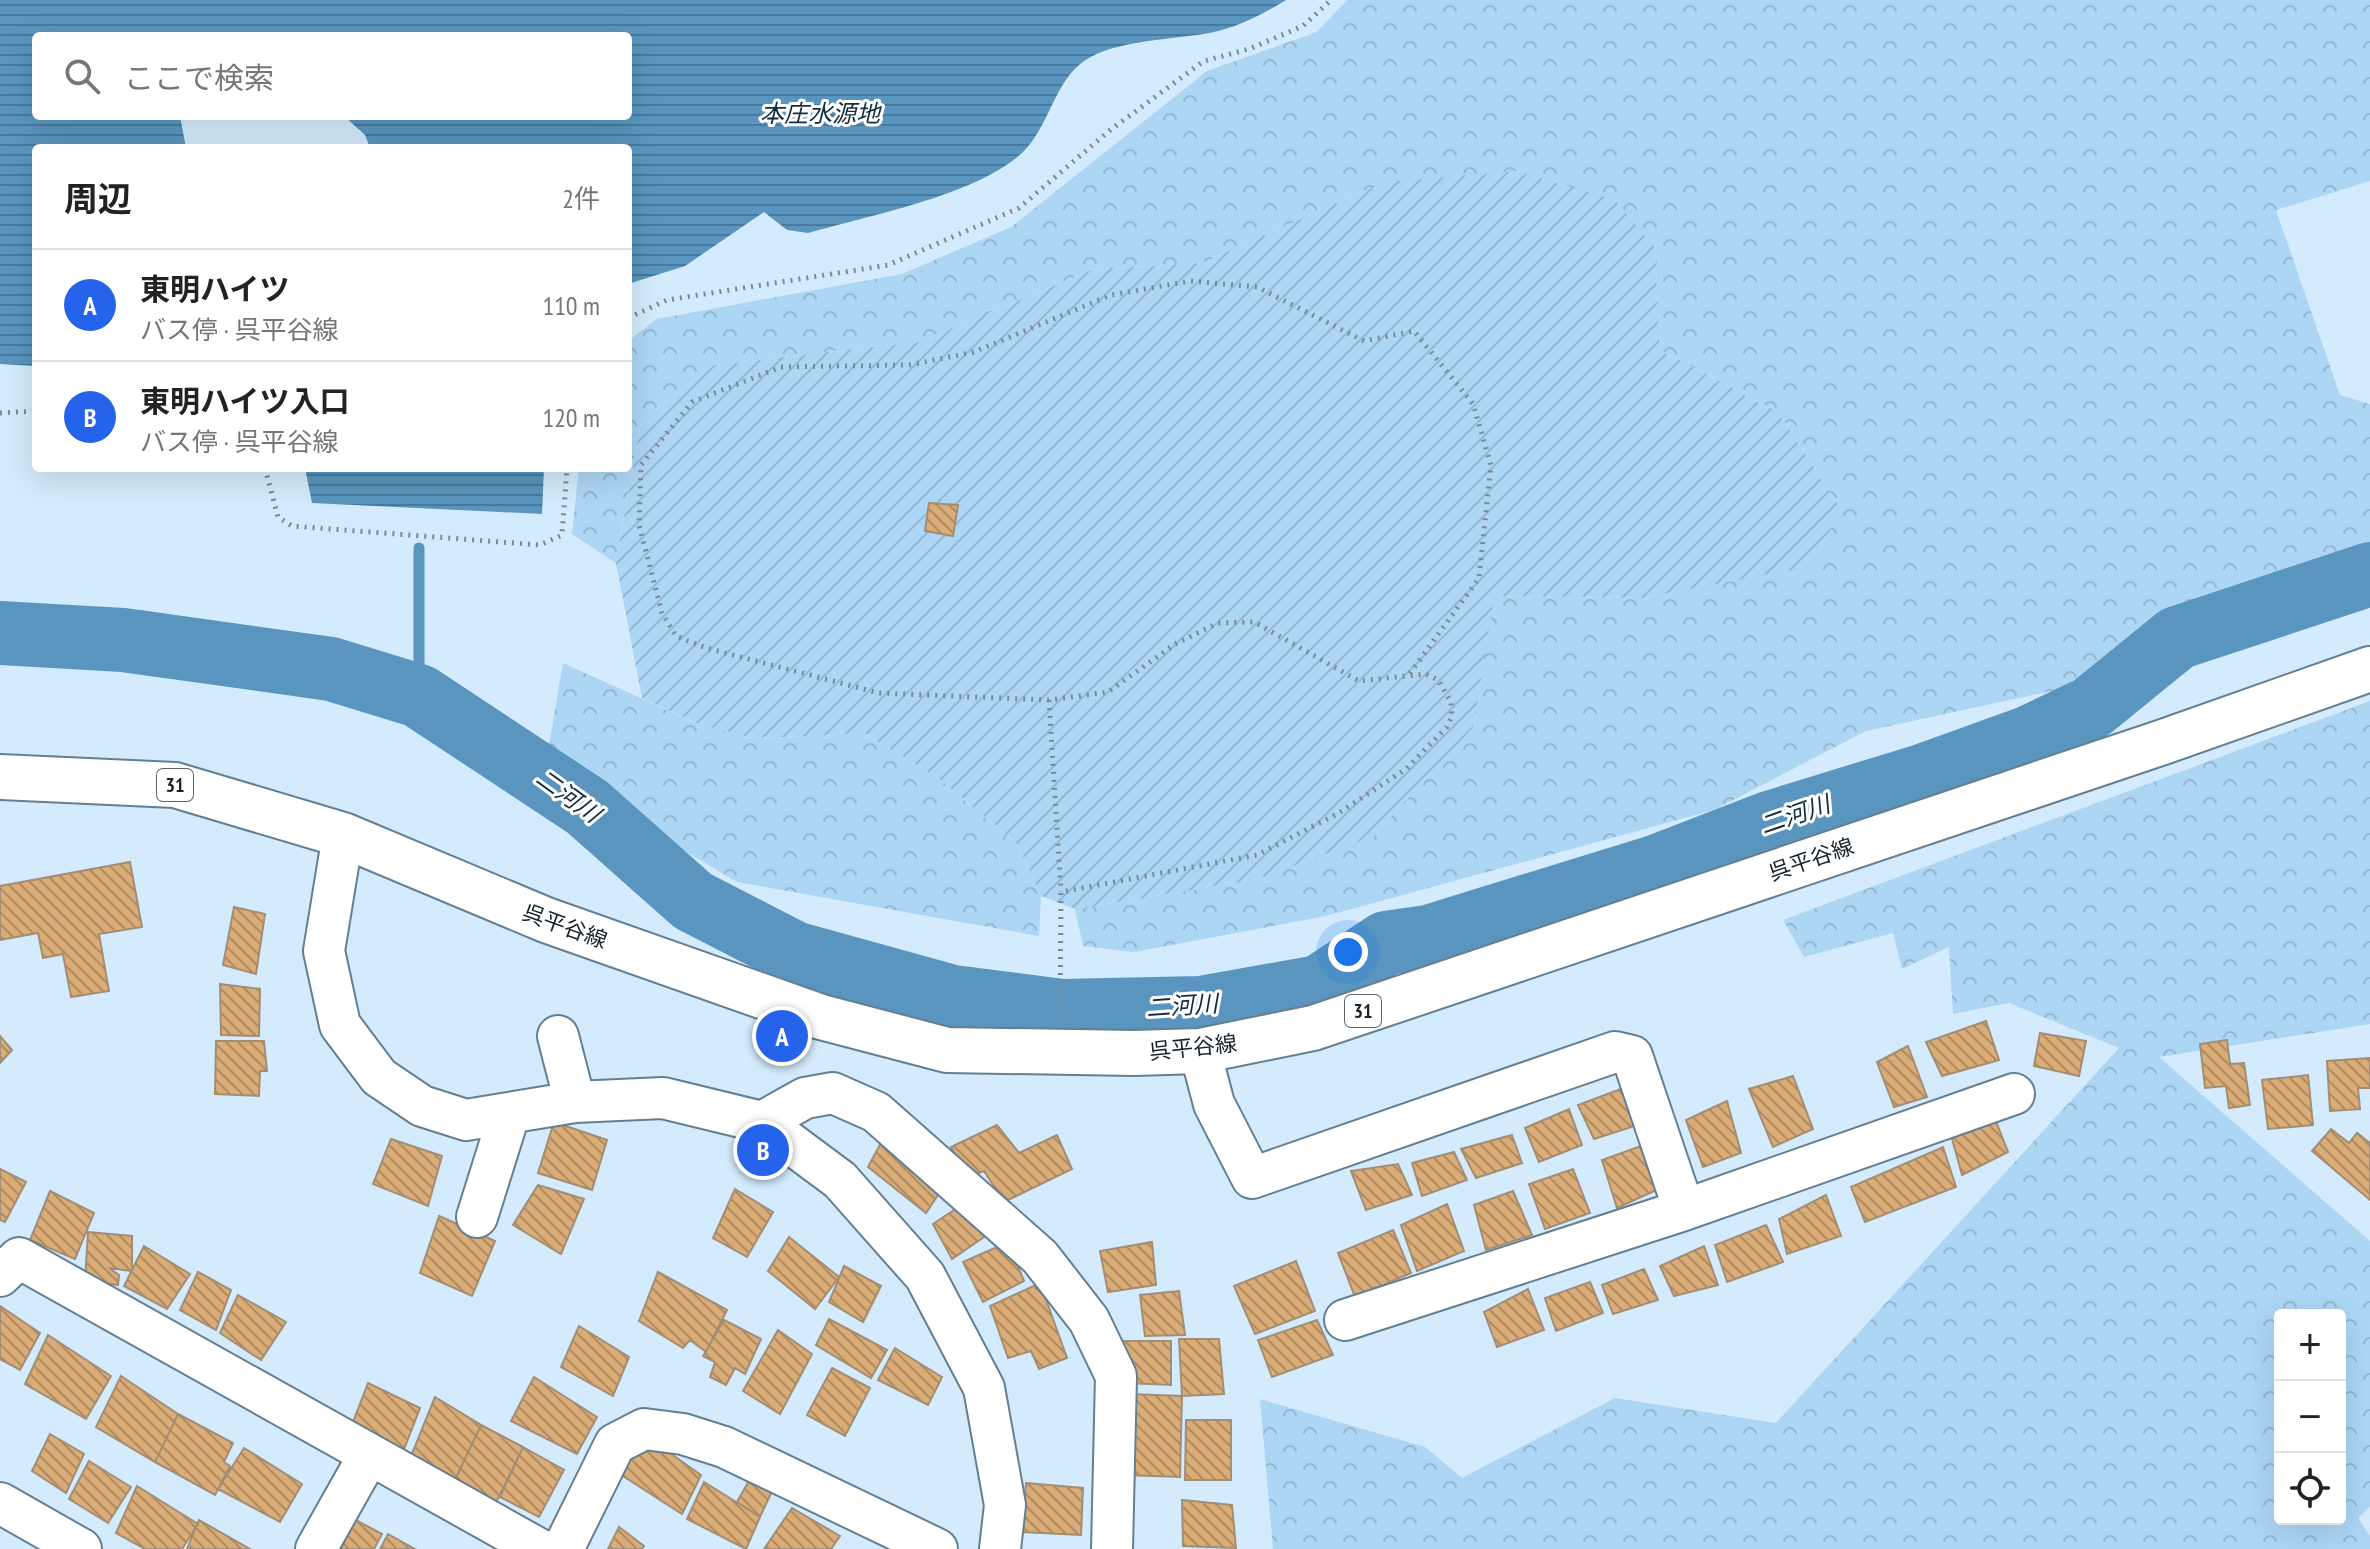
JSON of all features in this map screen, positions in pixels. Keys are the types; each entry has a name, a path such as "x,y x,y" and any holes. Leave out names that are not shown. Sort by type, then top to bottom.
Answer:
{"main road":[{"name":"呉平谷線","path":"0,777 175,785 343,835 561,925 821,1017 947,1050 1200,1051 1313,1028 2163,742 2370,669"}],"street":[{"path":"343,835 324,951 340,1025 379,1077 422,1106 466,1120 575,1102 663,1098 762,1122 840,1180 925,1276 984,1388 1005,1505 1000,1549"},
{"path":"558,1036 575,1102"},
{"path":"1200,1051 1214,1104 1252,1178 1615,1052 1632,1056 1684,1210"},
{"path":"762,1122 805,1098 833,1093 876,1112 1040,1257 1089,1320 1116,1376 1112,1549"},
{"path":"1345,1320 1684,1210 2015,1095"},
{"path":"477,1217 509,1115"},
{"path":"6,1260 539,1549"},
{"path":"563,1549 615,1444 644,1429 683,1434 724,1447 937,1549"},
{"path":"316,1549 369,1455"},
{"path":"0,1503 81,1549"}],"path":[{"path":"632,316 667,300 888,265 1019,208 1109,131 1204,61 1249,49 1303,26 1331,0"},
{"path":"1061,892 1257,855 1337,814 1406,769 1447,727 1452,716 1451,702 1438,680 1426,674 1408,676 1359,681 1254,622 1218,623 1175,644 1108,692 1049,700 879,693 706,648 676,636 662,613 639,525 641,465 692,402 781,367 909,365 974,352 1111,295 1190,281 1257,287 1364,341 1414,331 1473,404 1491,465 1479,578 1408,676"},
{"path":"0,413 32,411"},
{"path":"266,472 278,517 292,526 540,545 562,535 567,472"},
{"path":"1049,700 1061,892 1060,1018"}],"green space":[{"path":"1347,0 2370,0 2370,181 2276,210 2340,395 2370,404 2370,558 2157,620 2098,681 1866,731 1714,810 1326,916 1134,952 1083,946 1075,909 1254,880 1474,726 1493,596 1643,598 1812,565 1841,509 1778,412 1660,350 1655,248 1384,182 1202,263 1094,269 919,342 714,365 641,421 616,563 572,534 579,472 632,472 632,338 657,319 902,274 1011,227 1207,71 1317,32"},
{"path":"1517,171 1615,200 1655,248 1660,350 1778,412 1841,509 1812,566 1643,598 1494,596 1474,726 1374,836 1254,880 1075,909 1041,896 1017,844 937,777 865,734 752,738 696,723 642,698 616,563 641,421 714,365 919,342 1094,269 1202,263 1384,182"},
{"path":"563,663 696,723 752,738 865,734 937,777 1017,844 1041,896 1039,936 737,882 629,818 569,774 549,745"},
{"path":"2370,701 2370,1024 2159,1057 2370,1241 2370,1507 2358,1518 2370,1536 2370,1549 1273,1549 1260,1399 1425,1447 1462,1478 1615,1398 1776,1423 2119,1048 2009,1003 1953,1014 1949,947 1902,969 1893,933 1804,957 1783,920"}],"water":[{"name":"本庄水源地","path":"0,0 1286,0 1223,30 1129,44 1084,61 1065,81 1032,142 1003,167 979,180 922,202 808,233 787,230 764,212 685,266 632,283 632,144 368,144 365,135 348,120 632,120 632,32 32,32 32,120 181,120 185,144 32,144 32,366 0,364"},
{"path":"306,472 544,472 542,514 312,503"}],"building":[{"path":"929,503 958,505 953,536 925,531"},
{"path":"130,862 142,927 99,934 109,991 71,997 63,954 43,958 38,933 0,940 0,886"},
{"path":"234,907 265,914 256,974 223,965"},
{"path":"220,984 260,989 259,1036 221,1035"},
{"path":"1986,1021 1999,1060 1942,1076 1926,1042"},
{"path":"2040,1033 2086,1041 2079,1076 2034,1066"},
{"path":"0,1036 12,1050 0,1063"},
{"path":"2227,1040 2230,1064 2244,1063 2250,1105 2229,1108 2226,1086 2205,1088 2200,1044"},
{"path":"216,1041 264,1041 267,1071 260,1071 259,1096 215,1094"},
{"path":"1908,1046 1927,1097 1894,1107 1877,1062"},
{"path":"2370,1058 2370,1088 2358,1088 2360,1109 2330,1111 2327,1061"},
{"path":"2308,1075 2313,1125 2268,1129 2262,1080"},
{"path":"1793,1076 1813,1129 1773,1147 1749,1089"},
{"path":"1626,1087 1641,1124 1594,1139 1578,1105"},
{"path":"1727,1101 1741,1153 1703,1167 1686,1120"},
{"path":"1569,1109 1582,1145 1539,1162 1525,1128"},
{"path":"1994,1116 2008,1152 1962,1175 1951,1135"},
{"path":"554,1122 607,1140 592,1190 538,1173"},
{"path":"997,1125 1019,1153 1057,1135 1072,1169 1004,1202 984,1171 967,1177 951,1147"},
{"path":"2331,1129 2349,1143 2357,1133 2370,1143 2370,1200 2312,1151"},
{"path":"1512,1135 1522,1163 1476,1178 1461,1149"},
{"path":"391,1139 442,1156 428,1206 373,1184"},
{"path":"883,1139 942,1189 926,1213 868,1167"},
{"path":"1649,1143 1663,1187 1617,1208 1602,1160"},
{"path":"1943,1147 1956,1187 1865,1222 1851,1187"},
{"path":"1454,1152 1467,1180 1422,1196 1412,1163"},
{"path":"1398,1164 1412,1195 1366,1210 1351,1171"},
{"path":"0,1169 26,1182 5,1222 0,1220"},
{"path":"1573,1169 1590,1213 1545,1229 1529,1184"},
{"path":"538,1185 584,1199 561,1254 513,1225"},
{"path":"735,1189 773,1212 747,1257 713,1238"},
{"path":"50,1191 94,1213 75,1259 30,1240"},
{"path":"1513,1191 1532,1235 1486,1250 1474,1205"},
{"path":"1826,1195 1841,1236 1787,1254 1779,1219"},
{"path":"969,1200 987,1235 952,1259 933,1224"},
{"path":"1447,1204 1464,1251 1417,1271 1401,1225"},
{"path":"439,1216 495,1241 472,1296 420,1273"},
{"path":"1766,1225 1783,1262 1727,1282 1715,1245"},
{"path":"1393,1230 1411,1273 1355,1297 1338,1253"},
{"path":"88,1232 132,1236 132,1271 109,1268 119,1275 118,1285 85,1280"},
{"path":"789,1237 839,1277 815,1309 768,1271"},
{"path":"1008,1242 1024,1281 983,1302 963,1262"},
{"path":"1152,1242 1156,1285 1108,1292 1100,1251"},
{"path":"144,1246 190,1274 167,1309 124,1286"},
{"path":"1704,1246 1718,1285 1674,1296 1660,1266"},
{"path":"1296,1261 1315,1311 1255,1334 1234,1286"},
{"path":"844,1266 881,1286 863,1322 829,1302"},
{"path":"1644,1269 1658,1300 1613,1314 1602,1285"},
{"path":"198,1272 231,1290 216,1330 180,1310"},
{"path":"658,1272 727,1310 706,1352 690,1340 683,1348 639,1321"},
{"path":"1590,1282 1603,1313 1556,1331 1545,1298"},
{"path":"1040,1283 1067,1358 1039,1369 1031,1351 1008,1358 990,1306"},
{"path":"1528,1289 1544,1330 1497,1347 1484,1312"},
{"path":"1179,1291 1185,1335 1145,1336 1140,1295"},
{"path":"238,1295 286,1322 261,1360 220,1333"},
{"path":"0,1306 40,1333 20,1370 0,1359"},
{"path":"829,1319 887,1350 871,1378 816,1345"},
{"path":"724,1320 761,1339 745,1374 735,1368 726,1385 710,1377 715,1362 703,1356"},
{"path":"1317,1320 1333,1355 1272,1377 1258,1340"},
{"path":"579,1326 629,1357 613,1396 561,1367"},
{"path":"778,1330 812,1354 780,1414 743,1391"},
{"path":"48,1335 111,1376 86,1419 25,1384"},
{"path":"1179,1339 1219,1339 1224,1394 1182,1396"},
{"path":"1122,1341 1171,1341 1171,1385 1128,1383"},
{"path":"895,1348 942,1377 928,1405 878,1380"},
{"path":"832,1368 870,1388 845,1436 807,1415"},
{"path":"121,1376 178,1414 155,1462 96,1427"},
{"path":"534,1377 597,1417 577,1454 511,1421"},
{"path":"368,1383 420,1408 403,1452 351,1427"},
{"path":"1129,1394 1182,1396 1180,1477 1125,1475"},
{"path":"435,1397 481,1425 454,1482 409,1461"},
{"path":"178,1414 233,1443 224,1462 230,1466 215,1495 155,1462"},
{"path":"1186,1420 1231,1420 1231,1480 1185,1480"},
{"path":"481,1425 523,1447 496,1503 454,1482"},
{"path":"639,1431 701,1475 682,1514 620,1474"},
{"path":"50,1434 84,1454 66,1493 32,1471"},
{"path":"523,1447 564,1470 539,1517 500,1497"},
{"path":"244,1448 302,1484 280,1522 218,1489"},
{"path":"89,1461 131,1487 108,1523 69,1499"},
{"path":"754,1472 775,1485 760,1517 737,1502"},
{"path":"704,1482 760,1517 746,1549 687,1519"},
{"path":"1026,1483 1083,1488 1081,1535 1022,1532"},
{"path":"137,1486 198,1524 182,1549 145,1549 116,1533"},
{"path":"1182,1500 1232,1505 1236,1548 1183,1546"},
{"path":"792,1508 840,1536 831,1549 764,1549"},
{"path":"350,1517 382,1534 374,1549 337,1549"},
{"path":"199,1520 250,1549 187,1549"},
{"path":"619,1527 644,1546 642,1549 608,1549"},
{"path":"388,1534 415,1549 380,1549"}],"waterway":[{"path":"419,548 419,696"},
{"name":"二河川","path":"0,633 123,640 331,669 419,696 587,807 693,901 794,953 953,997 1062,1011 1201,1008 1319,987 1386,943 1428,937 1655,867 1769,823 1922,776 2030,737 2091,708 2177,638 2370,574"}],"place":[{"name":"東明ハイツ","path":"782,1036"},
{"name":"東明ハイツ入口","path":"763,1150"}]}
